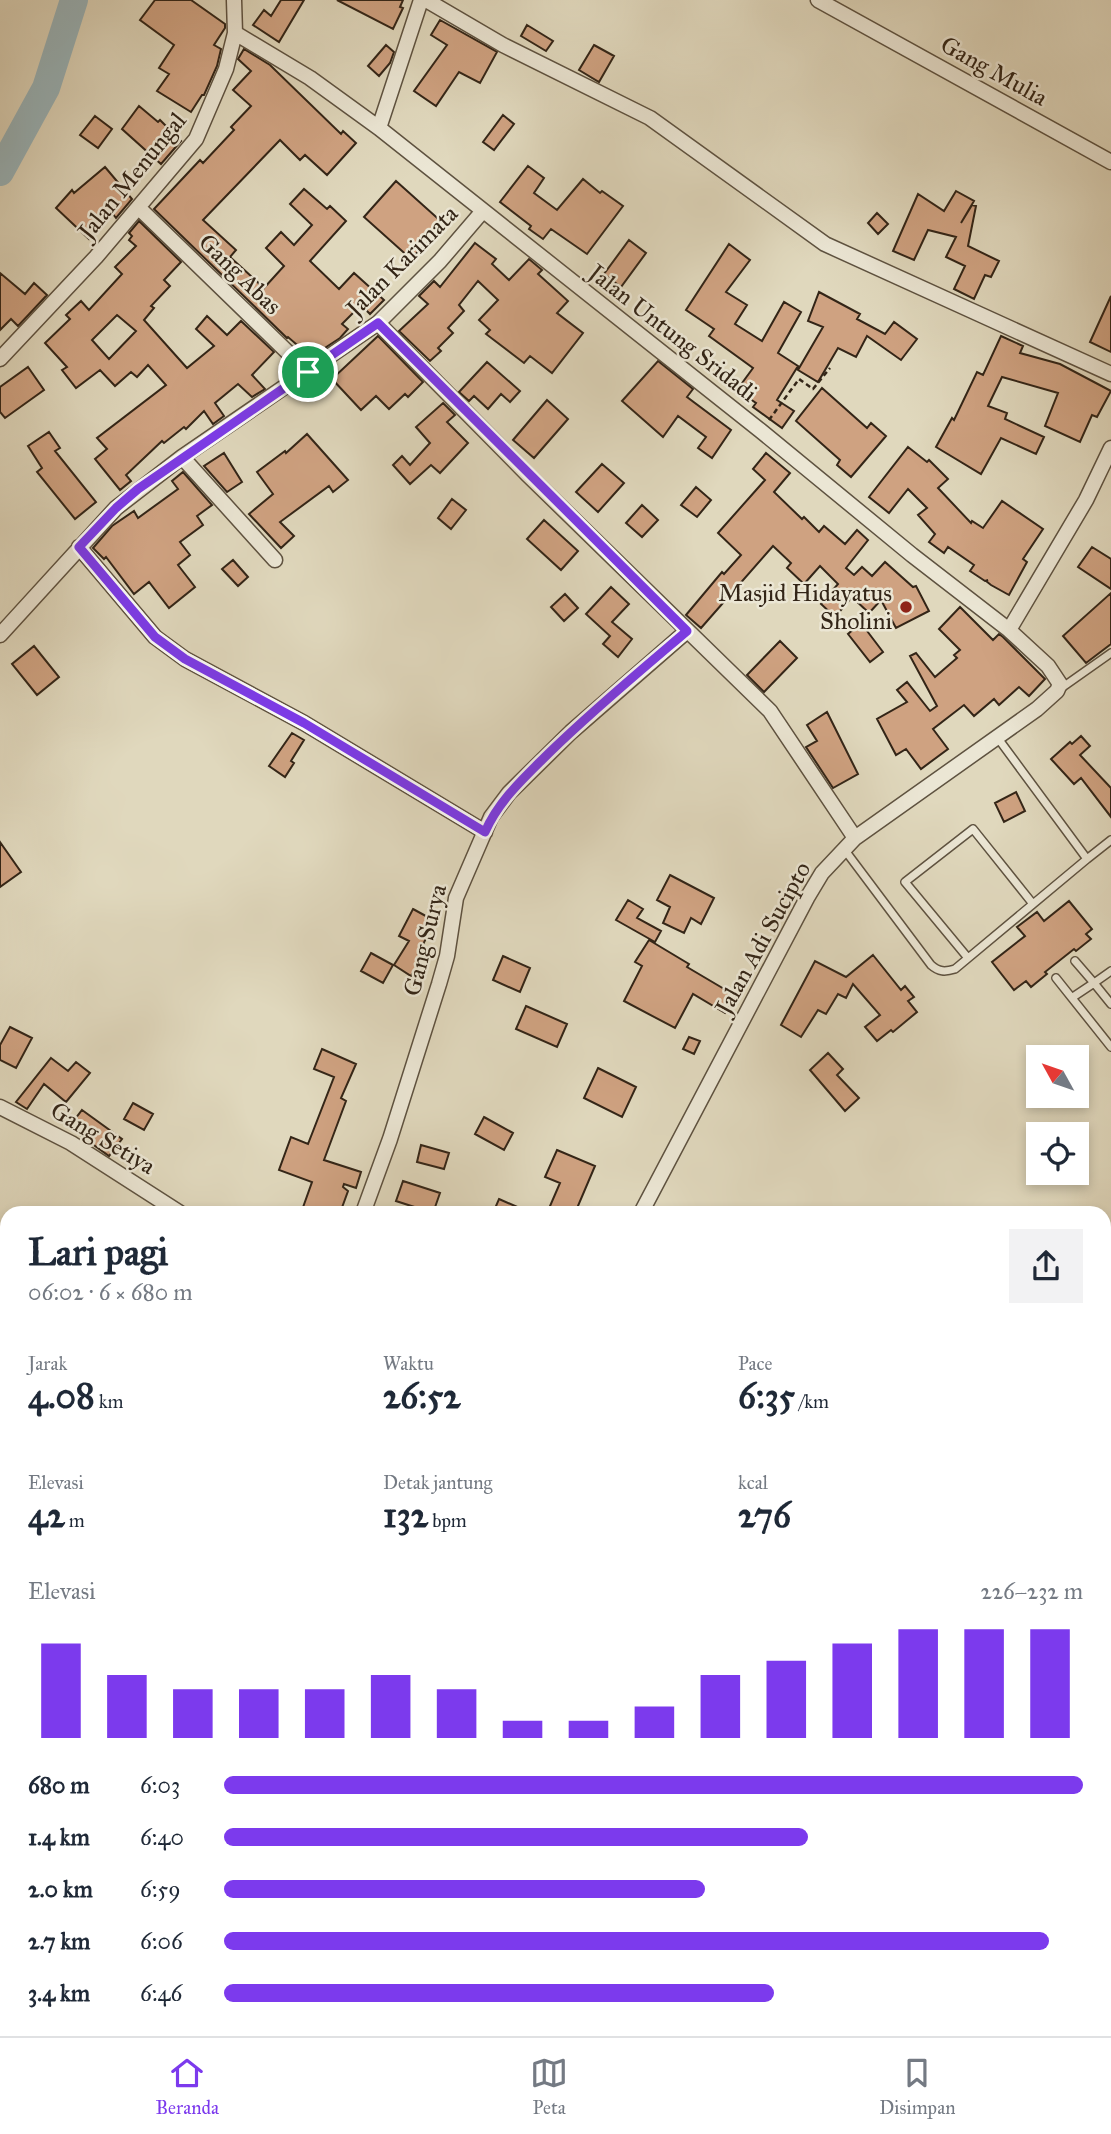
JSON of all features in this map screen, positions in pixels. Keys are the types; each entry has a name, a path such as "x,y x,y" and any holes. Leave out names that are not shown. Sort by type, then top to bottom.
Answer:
{"street":[{"name":"Jalan Menungal","path":"4,355 139,208 192,145 203,127 226,69 235,33 234,0"},
{"path":"379,128 421,0"},
{"path":"426,0 503,45 650,118 825,244 1111,374"},
{"name":"Gang Mulia","path":"818,0 1111,162"},
{"name":"Jalan Untung Sridadi","path":"235,33 310,78 379,128 761,431 912,555 1009,630 1053,672 1060,684 1057,691"},
{"name":"Gang Abas","path":"139,208 308,372"},
{"name":"Jalan Karimata","path":"0,635 116,508 183,457 378,323 440,261 482,212"},
{"path":"378,323 770,711 855,838"},
{"path":"1009,630 1080,511 1111,448"},
{"path":"183,457 275,560"},
{"path":"79,547 155,637 185,659 304,723 485,832"},
{"name":"Gang Surya","path":"366,1206 439,984 447,956 456,898 491,817 509,793 571,732 687,631"},
{"name":"Jalan Adi Sucipto","path":"646,1206 822,873 855,838 1057,691"},
{"name":"Gang Setiya","path":"0,1107 71,1143 169,1206"}],"lane":[{"path":"1057,691 1111,653"},
{"path":"997,737 1087,859"},
{"path":"968,958 905,882 973,829 1033,904"},
{"path":"843,848 931,965 938,971 947,972 955,969 1111,840"},
{"path":"1075,961 1111,1004"},
{"path":"1073,997 1111,971"},
{"path":"1056,978 1111,1047"}],"path":[{"path":"761,431 799,379 813,389 830,368"}],"building":[{"path":"155,0 191,0 225,24 214,45 221,49 217,66 204,95 191,112 157,91 169,74 159,68 174,45 140,20"},
{"path":"281,0 304,0 279,42 253,25 264,10 271,16"},
{"path":"337,0 403,0 400,7 403,8 393,29"},
{"path":"440,20 497,52 480,83 459,72 436,106 414,91 447,45 431,35"},
{"path":"527,25 553,41 546,51 521,36"},
{"path":"386,45 394,52 390,63 379,76 368,66"},
{"path":"594,45 614,56 599,82 579,70"},
{"path":"244,49 270,65 341,134 343,131 356,143 327,175 305,155 300,160 280,140 203,220 236,250 230,257 264,288 284,266 266,248 281,232 294,245 312,225 290,204 304,189 327,209 330,206 346,221 310,261 339,289 354,273 384,300 370,314 361,305 342,324 348,329 340,338 311,357 287,338 154,209 200,160 203,163 234,130 231,127 251,106 233,90 251,71 238,59"},
{"path":"139,106 158,122 160,120 181,141 161,164 122,129"},
{"path":"503,115 514,124 494,150 483,142"},
{"path":"95,116 112,129 98,148 80,135"},
{"path":"528,166 544,178 534,193 557,210 583,179 623,206 587,254 551,229 543,239 500,202"},
{"path":"105,167 132,199 116,218 113,214 89,239 56,208 72,190 74,193"},
{"path":"396,181 444,224 411,259 364,217"},
{"path":"956,191 974,201 961,223 972,205 976,206 968,246 999,261 991,277 985,275 974,299 954,289 965,266 946,257 956,237 928,230 914,260 893,251 918,194 944,211"},
{"path":"877,213 888,224 878,234 868,223"},
{"path":"139,221 181,262 164,280 170,286 151,306 154,308 144,320 187,368 214,346 196,329 207,316 227,335 241,321 274,352 252,375 265,389 252,397 238,384 215,403 224,416 213,424 204,411 186,429 184,427 164,443 162,441 126,475 131,481 120,490 95,459 107,449 97,438 166,385 148,365 137,377 131,372 115,386 100,370 76,388 62,370 67,367 45,343 70,319 66,315 81,301 89,310 122,274 115,267 136,246 129,240 132,236 129,233","holes":["117,315 136,331 109,359 92,340"]},
{"path":"629,240 646,253 621,287 604,274"},
{"path":"475,243 496,259 492,264 509,280 529,259 542,270 538,274 568,301 557,313 583,333 552,373 530,356 524,363 486,334 490,330 479,320 498,300 478,281 459,305 464,311 448,328 453,333 438,348 441,351 430,361 399,331 428,304 419,296 434,281 440,287"},
{"path":"729,244 750,260 726,292 747,305 735,324 762,341 784,302 801,312 778,353 798,366 777,400 794,411 782,428 753,407 756,403 737,390 753,368 709,336 714,329 686,310"},
{"path":"0,273 25,294 34,283 47,295 18,326 11,319 0,330"},
{"path":"819,292 860,314 857,319 885,334 894,322 917,339 901,360 867,336 856,357 838,348 818,382 798,370 823,327 808,321"},
{"path":"1111,296 1111,352 1090,342"},
{"path":"378,336 423,382 408,397 405,394 389,409 376,396 361,410 332,379"},
{"path":"1001,336 1023,346 1020,353 1060,364 1111,391 1097,417 1092,415 1080,442 1045,426 1058,393 1002,377 988,406 1007,413 1005,419 1044,437 1036,454 1001,438 981,474 936,447 952,418 954,420 977,372 983,375"},
{"path":"658,361 693,389 687,397 731,430 712,458 698,448 706,437 678,416 663,437 622,401"},
{"path":"487,362 520,391 510,402 501,394 488,409 474,396 469,401 459,392"},
{"path":"28,367 44,390 5,418 0,412 0,387"},
{"path":"822,388 867,428 871,423 886,436 851,477 837,465 840,460 796,421"},
{"path":"547,400 568,419 534,458 513,440"},
{"path":"443,403 455,415 447,422 468,443 440,473 431,465 410,484 393,465 402,456 410,465 430,443 416,427"},
{"path":"49,432 60,448 55,451 96,502 75,519 37,472 42,468 28,446"},
{"path":"307,434 348,480 333,492 329,486 280,522 294,536 281,548 249,514 273,494 257,472 285,451 286,453"},
{"path":"908,447 927,462 929,460 948,479 938,488 971,523 972,521 983,528 1002,501 1043,529 1023,559 1027,562 1009,595 970,571 974,565 948,547 944,553 929,542 935,534 918,515 927,508 908,489 889,513 869,497"},
{"path":"224,453 242,482 227,492 204,466"},
{"path":"766,453 790,473 774,492 802,519 804,517 819,532 824,526 845,544 857,530 868,540 846,568 854,575 862,567 872,576 885,562 913,587 916,586 929,611 896,628 881,600 869,613 852,597 835,617 821,604 838,584 820,566 804,584 787,568 791,563 773,546 701,628 686,615 722,572 724,574 741,555 718,533 765,480 753,469"},
{"path":"602,464 624,483 598,512 576,492"},
{"path":"183,472 212,505 197,516 203,525 180,542 190,555 178,565 195,587 169,608 149,582 134,594 106,557 104,559 93,548 112,526 134,511 138,518 178,489 172,481"},
{"path":"696,487 711,500 697,517 681,505"},
{"path":"452,499 466,510 451,529 438,518"},
{"path":"642,505 658,520 642,537 626,523"},
{"path":"544,520 578,551 561,570 527,539"},
{"path":"1092,547 1111,559 1111,589 1078,567"},
{"path":"233,560 248,577 238,586 222,569"},
{"path":"611,587 629,604 612,622 632,639 618,657 603,644 610,636 586,614"},
{"path":"1111,593 1111,644 1086,663 1063,636"},
{"path":"565,594 578,608 564,621 551,607"},
{"path":"960,607 993,640 999,634 1003,637 1045,679 1029,696 1019,687 999,705 994,699 974,716 964,705 933,729 948,749 921,769 906,749 896,755 877,719 907,702 897,690 907,682 930,711 937,706 910,656 916,653 935,677 957,658 954,655 960,650 939,629"},
{"path":"861,623 883,652 870,662 848,634"},
{"path":"780,641 797,658 764,692 747,675"},
{"path":"34,646 59,677 37,695 12,664"},
{"path":"827,712 858,774 833,788 806,747 817,741 807,725"},
{"path":"292,733 304,740 285,777 269,766"},
{"path":"1081,736 1090,746 1080,755 1111,788 1111,817 1081,778 1074,784 1051,759"},
{"path":"1016,792 1025,811 1004,822 995,803"},
{"path":"0,842 21,872 0,887"},
{"path":"670,875 714,898 701,924 691,918 684,933 663,923 670,907 657,900"},
{"path":"628,900 643,909 637,918 661,931 655,942 616,920"},
{"path":"1069,901 1092,929 1086,934 1091,939 1045,972 1047,974 1031,987 1026,981 1014,990 992,962 1025,936 1017,927 1037,912 1044,921"},
{"path":"413,909 435,921 418,954 423,957 411,976 394,965 409,941 399,936"},
{"path":"649,940 689,964 687,967 736,996 725,1013 693,994 675,1028 624,1001 642,966 635,962"},
{"path":"371,953 393,965 383,983 361,971"},
{"path":"873,955 901,990 905,986 914,997 908,1001 917,1012 893,1032 891,1030 877,1041 865,1027 880,1015 853,984 846,998 838,994 826,1014 818,1010 801,1037 781,1025 815,961 846,977"},
{"path":"503,956 530,968 520,992 493,980"},
{"path":"526,1006 567,1024 557,1047 516,1029"},
{"path":"10,1027 32,1038 16,1068 0,1060 0,1045"},
{"path":"689,1037 700,1041 694,1054 683,1049"},
{"path":"322,1049 356,1064 341,1098 346,1101 324,1160 361,1172 356,1188 344,1184 343,1187 348,1191 343,1206 303,1206 312,1182 279,1170 291,1137 308,1144 334,1077 314,1069"},
{"path":"828,1053 843,1069 837,1075 859,1098 845,1111 810,1070"},
{"path":"51,1058 68,1071 76,1062 90,1073 66,1102 44,1084 27,1109 16,1102"},
{"path":"598,1068 636,1087 622,1117 584,1098"},
{"path":"133,1103 153,1114 144,1130 124,1119"},
{"path":"82,1110 122,1139 109,1156 69,1127"},
{"path":"484,1117 513,1133 504,1150 475,1134"},
{"path":"421,1145 449,1153 444,1169 417,1162"},
{"path":"557,1150 595,1166 578,1206 550,1206 560,1183 545,1177"},
{"path":"403,1181 440,1193 435,1206 411,1206 396,1201"},
{"path":"499,1199 515,1206 496,1206"}],"waterway":[{"path":"0,172 46,88 74,0"}],"place":[{"name":"Masjid Hidayatus Sholini","path":"906,607"}],"route":[{"path":"378,323 687,631 571,732 509,793 491,817 485,832 304,723 185,659 155,637 79,547 138,489 308,372 378,323"}]}
